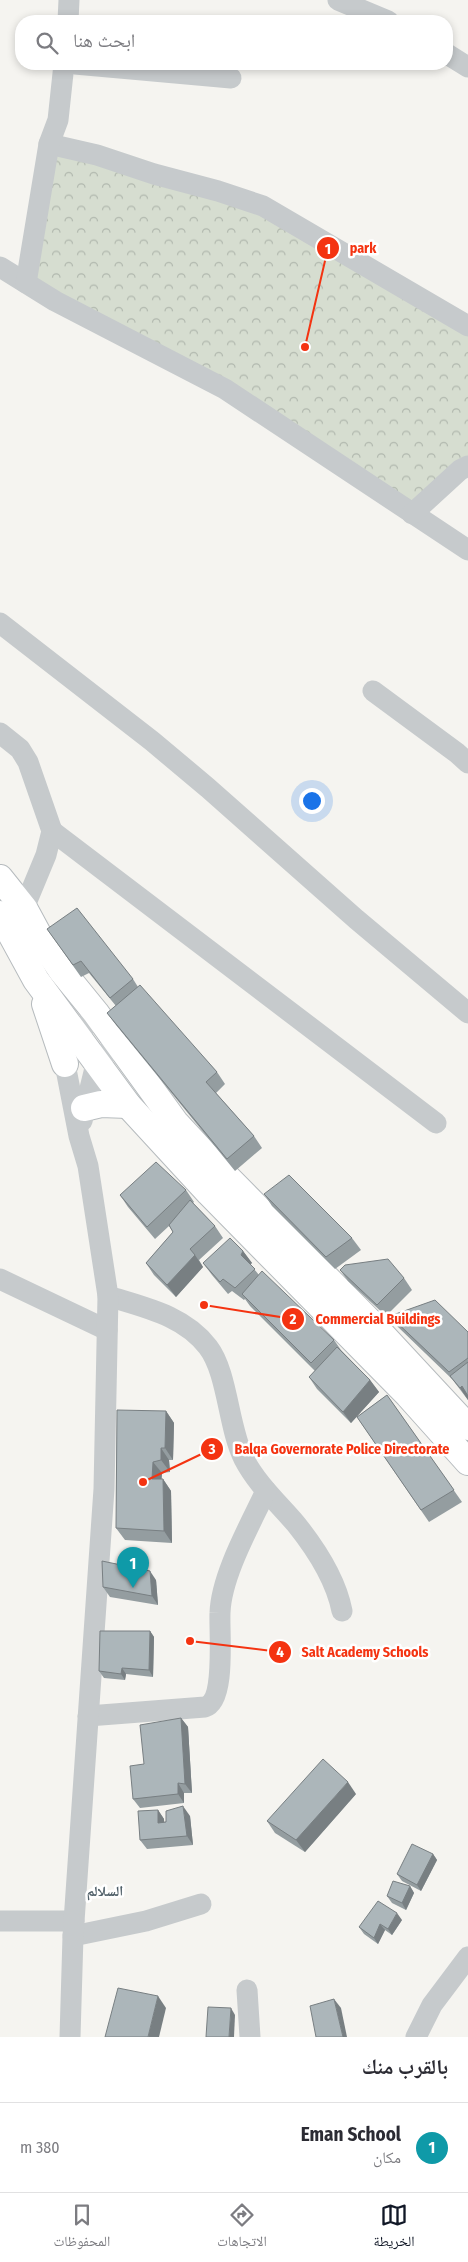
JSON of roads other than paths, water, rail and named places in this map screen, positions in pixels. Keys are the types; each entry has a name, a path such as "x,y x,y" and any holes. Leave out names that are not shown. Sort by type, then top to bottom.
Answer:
{"main road":[{"path":"0,878 64,1064"},
{"path":"12,911 44,945 175,1122 376,1328 468,1426"},
{"path":"36,980 128,1105 215,1200 415,1402 468,1462"},
{"path":"84,1108 101,1104 128,1105"}],"street":[{"path":"68,15 69,0"},
{"path":"338,0 374,15"},
{"path":"453,58 468,67"},
{"path":"26,283 49,144 58,120 63,70"},
{"path":"142,70 231,78"},
{"path":"49,144 97,155 262,206 468,326"},
{"path":"0,267 93,321 225,389 468,550"},
{"path":"412,514 460,470 468,466"},
{"path":"0,623 152,741 356,919 468,1013"},
{"path":"373,691 468,763"},
{"path":"0,733 20,749 28,762 52,831 46,855 12,911"},
{"path":"52,831 436,1123"},
{"path":"70,2037 73,1928 104,1489 108,1296 88,1166 79,1136 64,1064 77,1036 96,1013"},
{"path":"79,1136 84,1108 96,1064 116,1043"},
{"path":"0,1279 107,1330"},
{"path":"108,1296 176,1319 208,1346 216,1361 239,1448 254,1478 297,1526 322,1562 334,1585 342,1611"},
{"path":"88,1716 205,1707 212,1703 217,1696 219,1681 219,1625 222,1594 246,1531 266,1491"},
{"path":"0,1921 73,1928 146,1921 201,1904"},
{"path":"416,2037 432,2006 468,1957"},
{"path":"247,1990 250,2037"}],"place":[{"name":"park","path":"305,347"},
{"name":"Commercial Buildings","path":"204,1305"},
{"name":"Balqa Governorate Police Directorate","path":"143,1482"},
{"name":"Eman School","path":"133,1588"},
{"name":"Salt Academy Schools","path":"190,1641"}],"district":[{"name":"السلالم","path":"105,1891"}]}
